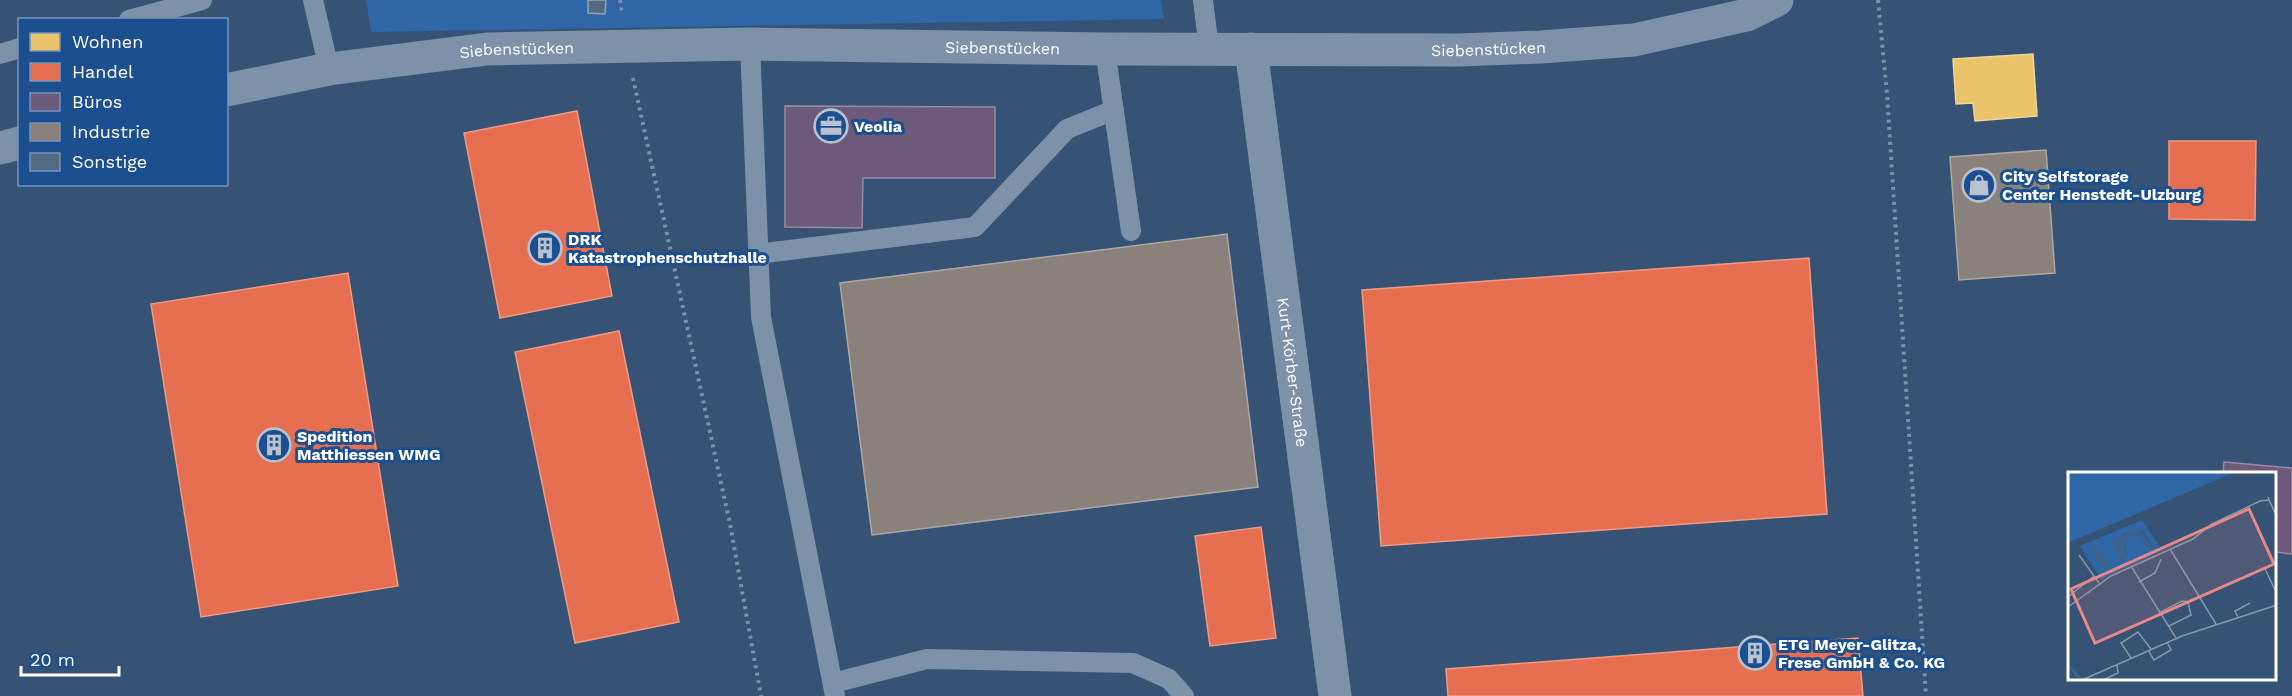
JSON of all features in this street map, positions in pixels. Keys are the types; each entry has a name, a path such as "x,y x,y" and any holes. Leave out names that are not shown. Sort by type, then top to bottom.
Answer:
{"street":[{"name":"Siebenstücken","path":"228,90 329,69 487,49 750,44 1105,49 1459,50 1541,47 1634,40 1747,15 1777,0"},
{"name":"Kurt-Körber-Straße","path":"1251,49 1335,696"},
{"path":"0,148 18,144"}],"lane":[{"path":"136,18 202,0"},
{"path":"313,0 329,69"},
{"path":"1203,0 1209,49"},
{"path":"750,44 761,317 834,689 927,659 1133,663 1169,679 1184,696"},
{"path":"0,54 18,49"},
{"path":"1105,49 1131,231"},
{"path":"757,254 975,227 1067,129 1114,110"}],"path":[{"path":"620,0 626,46 727,512 761,696"},
{"path":"1878,0 1887,94 1926,696"}],"shaded area":[{"path":"366,0 1161,0 1164,19 371,32"}],"building: Wohnen":[{"path":"2033,54 2037,116 1975,121 1973,103 1956,104 1953,59"}],"building: Handel":[{"name":"DRK Katastrophenschutzhalle","path":"577,111 612,296 500,318 464,133"},
{"path":"2169,141 2256,141 2255,220 2169,219"},
{"path":"1809,258 1827,514 1381,546 1362,290"},
{"name":"Spedition Matthiessen WMG","path":"348,273 398,586 201,617 151,304"},
{"path":"619,331 679,622 575,643 515,352"},
{"path":"1261,527 1276,638 1210,646 1195,536"},
{"name":"ETG Meyer-Glitza, Frese GmbH & Co. KG","path":"1858,638 1863,696 1448,696 1446,669"}],"building: Büros":[{"path":"785,106 995,107 995,178 863,178 862,228 785,227"},
{"path":"2224,462 2292,468 2292,554 2277,552 2277,472 2223,472"}],"building: Industrie":[{"path":"2046,150 2055,273 1959,280 1950,157"},
{"path":"1227,234 1258,487 872,535 840,283"}],"building: Sonstige":[{"path":"588,0 606,0 605,14 588,13"}],"place":[{"name":"Veolia","path":"831,126"},
{"name":"City Selfstorage Center Henstedt-Ulzburg","path":"1979,185"},
{"name":"DRK Katastrophenschutzhalle","path":"545,248"},
{"name":"Spedition Matthiessen WMG","path":"274,445"},
{"name":"ETG Meyer-Glitza, Frese GmbH & Co. KG","path":"1755,653"}]}
